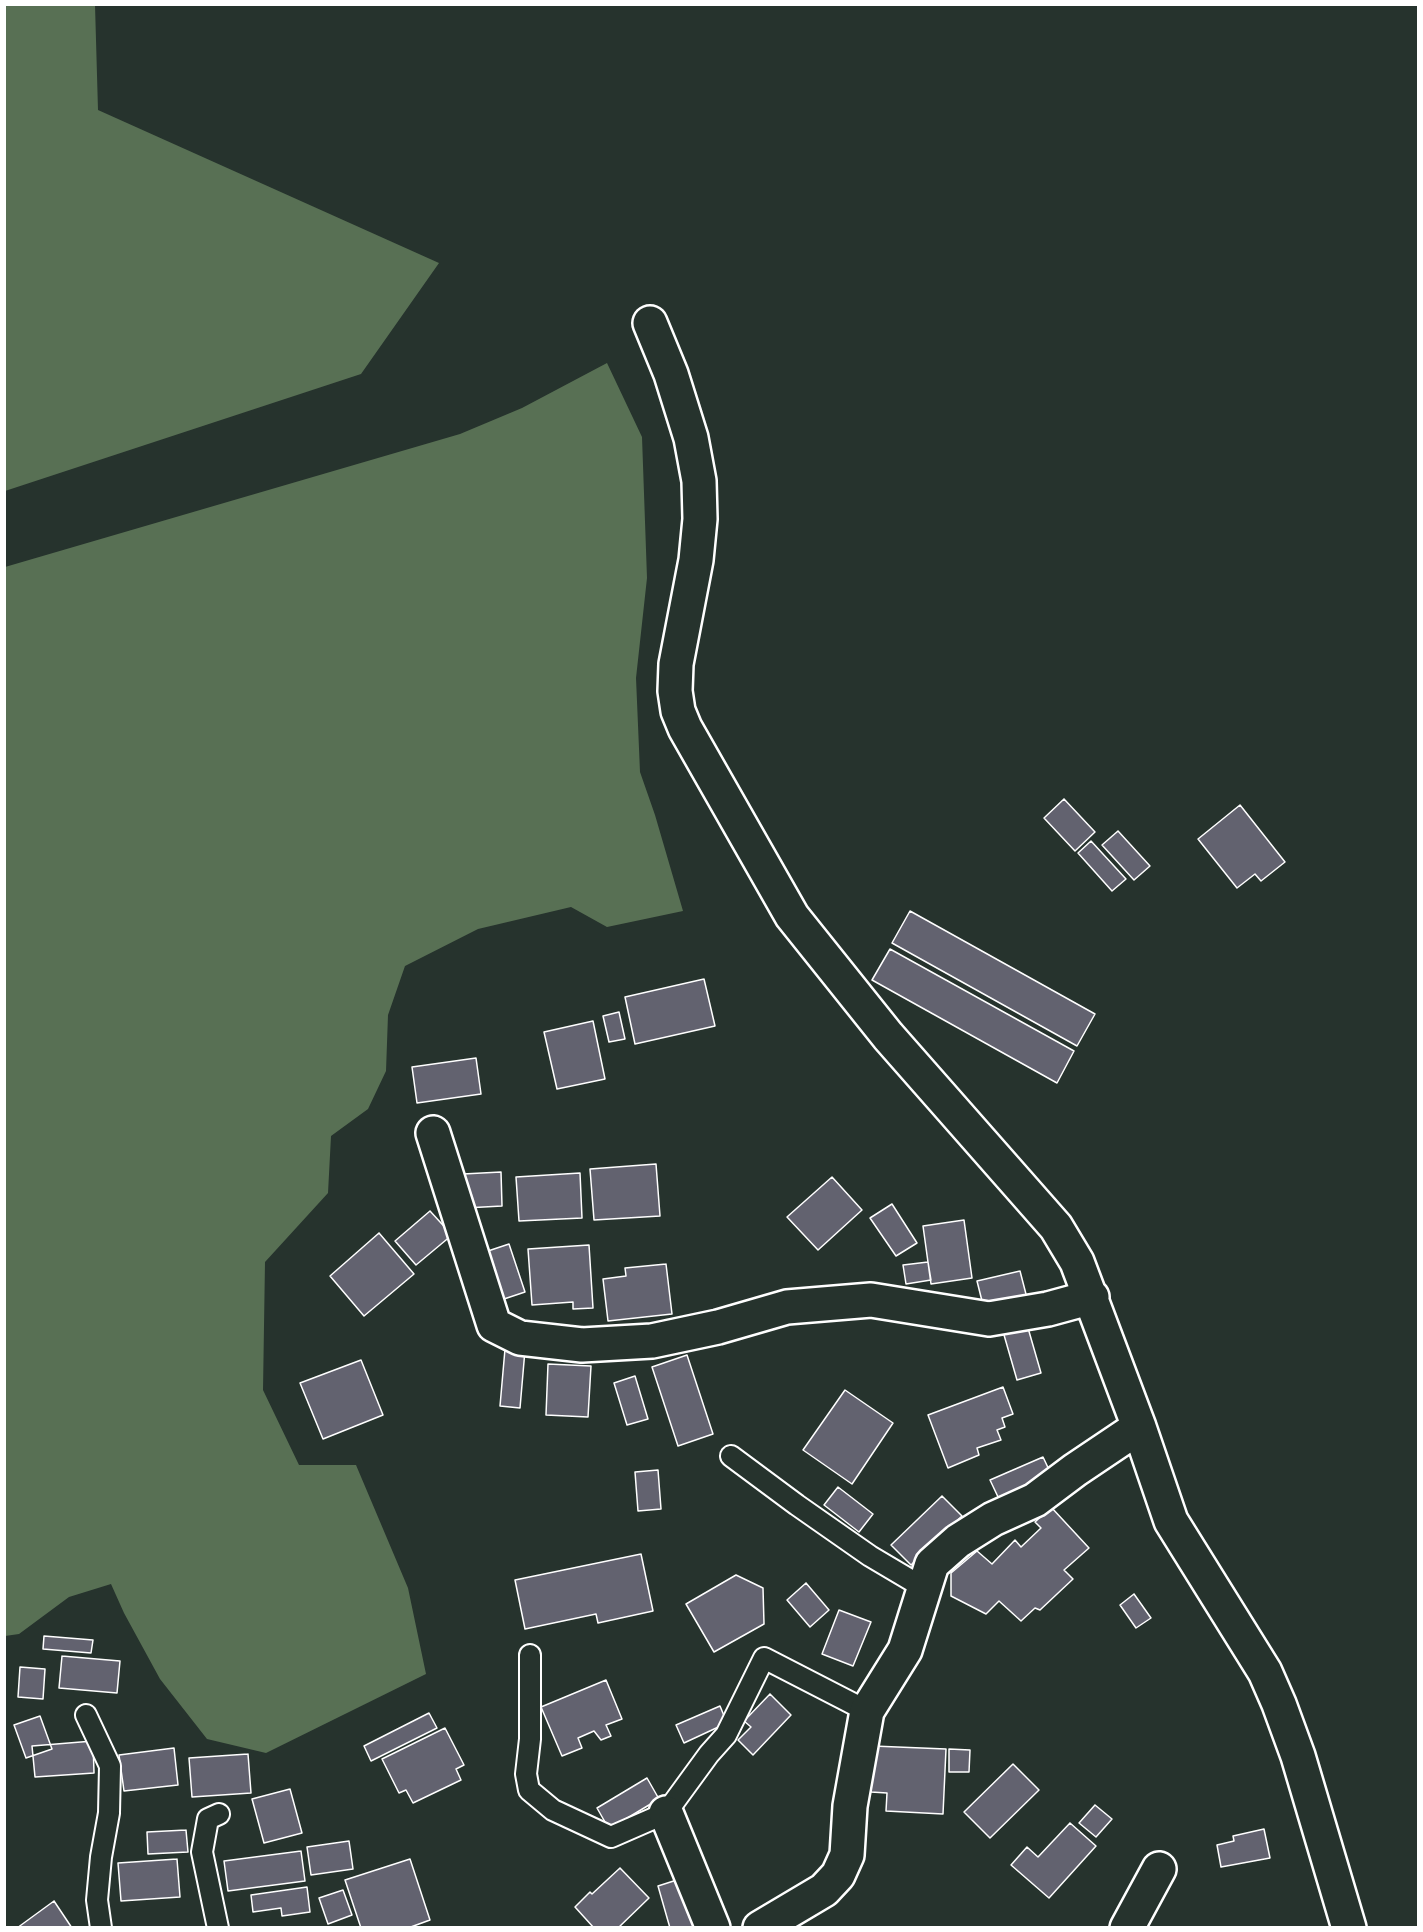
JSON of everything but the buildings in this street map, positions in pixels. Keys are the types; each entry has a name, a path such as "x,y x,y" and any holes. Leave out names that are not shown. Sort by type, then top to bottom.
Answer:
{"street":[{"path":"650,323 675,385 691,438 699,481 700,519 696,560 676,664 675,691 678,711 685,728 792,916 888,1036 1056,1227 1077,1262 1092,1296 1171,1521 1265,1672 1279,1704 1298,1756 1350,1928"},
{"path":"433,1133 494,1325 520,1338 582,1345 652,1341 718,1327 787,1307 871,1300 989,1319 1048,1309 1092,1296"},
{"path":"760,1928 824,1890 838,1875 847,1855 850,1806 867,1711 905,1650 933,1564 958,1540 993,1519 1035,1500 1139,1427"},
{"path":"666,1814 713,1928"},
{"path":"1127,1928 1159,1869"}],"lane":[{"path":"731,1456 797,1506 870,1556 924,1588"},
{"path":"530,1655 530,1739 526,1774 529,1790 553,1810 611,1837 666,1814 709,1754 726,1735 764,1658 867,1711"},
{"path":"86,1715 110,1766 109,1813 101,1857 97,1900 101,1928"},
{"path":"218,1928 202,1852 208,1819 219,1814"}],"green space":[{"path":"4,5 95,5 98,110 439,263 361,374 5,491"},
{"path":"607,363 642,437 647,578 636,678 640,772 683,911 607,927 571,907 478,929 405,966 388,1015 386,1071 368,1109 331,1136 328,1193 265,1262 263,1390 299,1465 356,1465 408,1588 426,1674 266,1753 207,1739 160,1679 111,1584 69,1597 19,1634 5,1636 5,567 460,434 522,408"}]}
